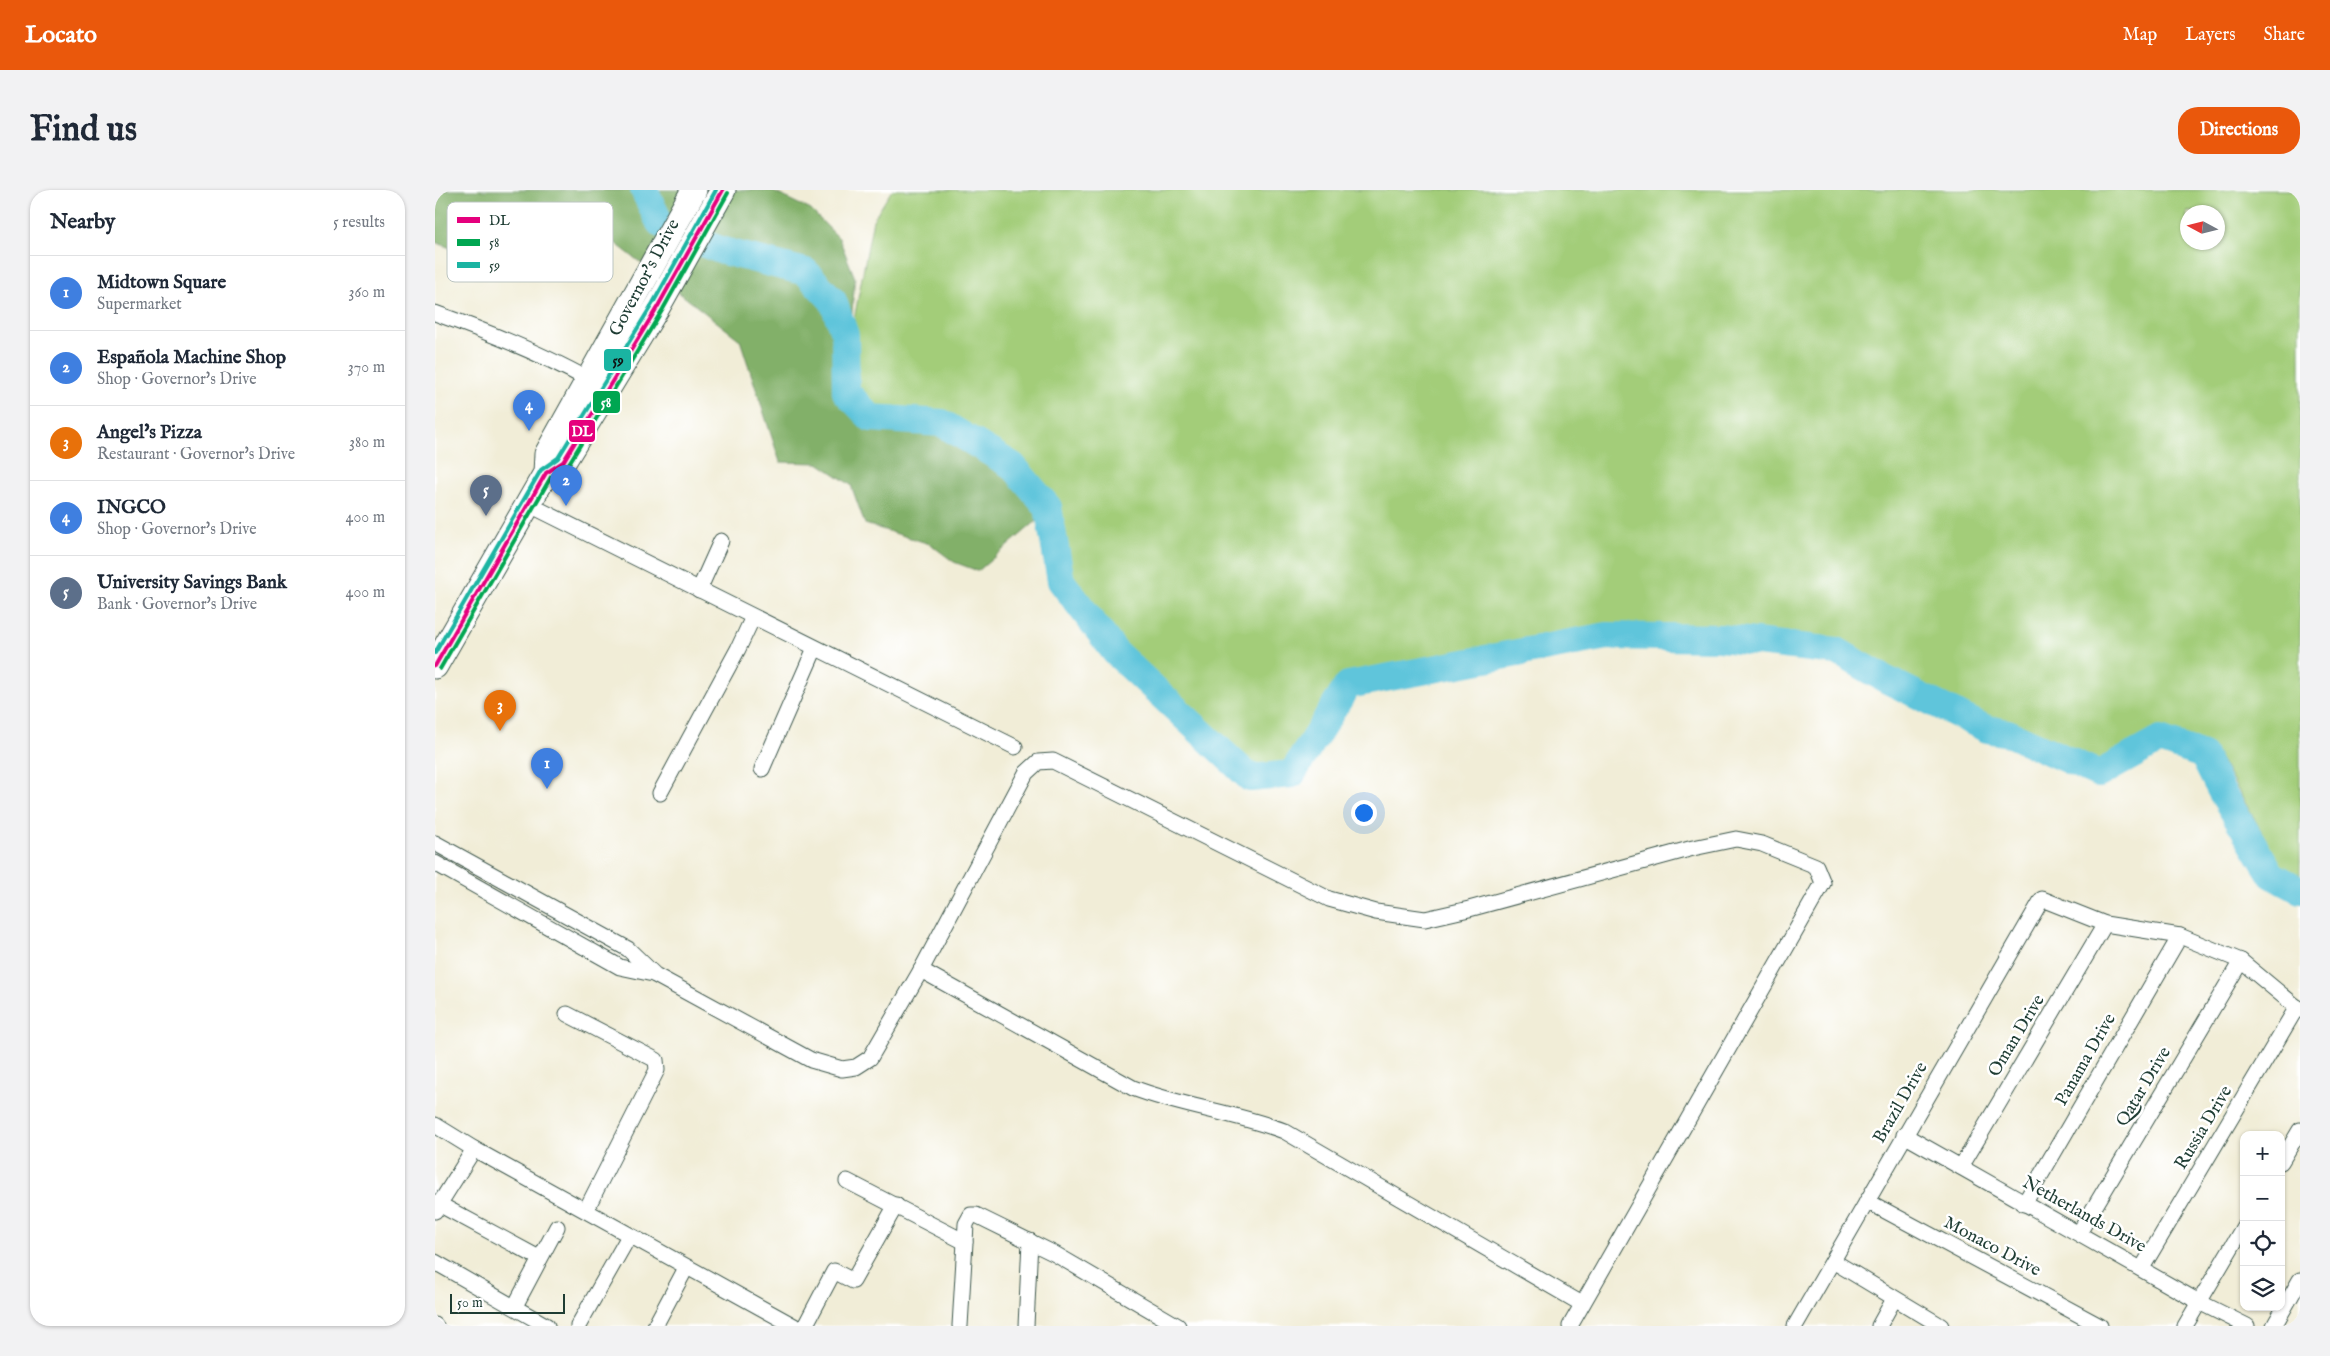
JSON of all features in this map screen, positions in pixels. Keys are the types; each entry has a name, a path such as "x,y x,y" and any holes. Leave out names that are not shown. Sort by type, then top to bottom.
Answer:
{"highway":[{"name":"Governor's Drive","path":"435,666 546,473 547,454 694,190"},
{"name":"Governor's Drive","path":"546,473 563,462 658,306 723,190"}],"street":[{"path":"435,313 522,348 589,380"},
{"path":"529,504 1015,747"},
{"path":"699,590 721,541"},
{"path":"660,793 738,649 753,617"},
{"path":"762,769 815,648"},
{"path":"435,843 628,949 655,975 811,1060 829,1067 842,1069 856,1067 870,1058 921,970 1026,773 1038,762 1053,761 1329,899 1376,912 1425,919 1469,909 1693,848 1736,839 1762,844 1816,866 1823,883 1570,1326"},
{"path":"435,863 620,967 655,975"},
{"name":"Brazil Drive","path":"1795,1326 2042,899 2105,924"},
{"path":"2105,924 2180,936 2241,961 2299,1008"},
{"name":"Oman Drive","path":"1961,1168 2105,924"},
{"name":"Panama Drive","path":"2024,1204 2180,936"},
{"name":"Qatar Drive","path":"2079,1232 2241,961"},
{"path":"921,970 1133,1088 1160,1098 1253,1119 1284,1131 1582,1304"},
{"name":"Russia Drive","path":"2142,1268 2299,1008"},
{"path":"567,1014 656,1060 657,1065 657,1070 586,1210"},
{"path":"435,1126 686,1268 794,1326"},
{"path":"2285,1155 2300,1130"},
{"name":"Netherlands Drive","path":"1904,1135 2024,1204 2079,1232 2199,1302 2247,1326"},
{"path":"474,1149 436,1206 539,1258"},
{"path":"847,1181 965,1242"},
{"name":"Monaco Drive","path":"1867,1201 2100,1326"},
{"path":"805,1326 834,1272 853,1281 896,1205"},
{"path":"960,1326 967,1219 977,1215 1030,1241 1178,1326"},
{"path":"515,1306 557,1227"},
{"path":"2185,1326 2240,1233"},
{"path":"578,1326 629,1236"},
{"path":"1026,1326 1030,1241"},
{"path":"1833,1261 1941,1326"},
{"path":"435,1262 547,1326"},
{"path":"655,1326 686,1268"},
{"path":"2274,1326 2300,1280"},
{"path":"1879,1326 1894,1299"}],"green space":[{"path":"435,190 770,190 811,210 839,238 855,278 850,335 853,389 876,412 942,417 1019,466 1053,507 978,571 954,562 930,544 865,524 851,485 818,463 780,462 740,340 613,241 613,202 447,202 447,247 435,242"},
{"path":"892,190 2300,190 2300,875 2281,866 2214,748 2157,732 2097,766 1889,674 1835,643 1705,632 1609,630 1343,680 1289,766 1253,772 1118,646 1068,577 1054,507 1018,464 942,416 875,411 853,389 851,335 873,220"}],"waterway":[{"path":"644,190 660,223 681,235 723,251 806,272 833,301 845,335 846,392 871,418 942,423 1013,466 1048,507 1061,581 1115,652 1250,778 1292,774 1348,685 1607,636 1720,638 1837,651 1885,679 1987,729 2008,733 2099,774 2160,740 2203,755 2221,791 2272,875 2300,890"}],"transit line":[{"name":"59","path":"435,653 541,470 558,458 653,303 716,190"},
{"name":"DL","path":"435,666 546,473 563,462 658,306 723,190"},
{"name":"58","path":"440,669 551,477 568,465 663,309 728,193"}],"place":[{"name":"INGCO","path":"529,431"},
{"name":"Española Machine Shop","path":"566,506"},
{"name":"University Savings Bank","path":"486,516"},
{"name":"Angel's Pizza","path":"500,731"},
{"name":"Midtown Square","path":"547,789"}]}
